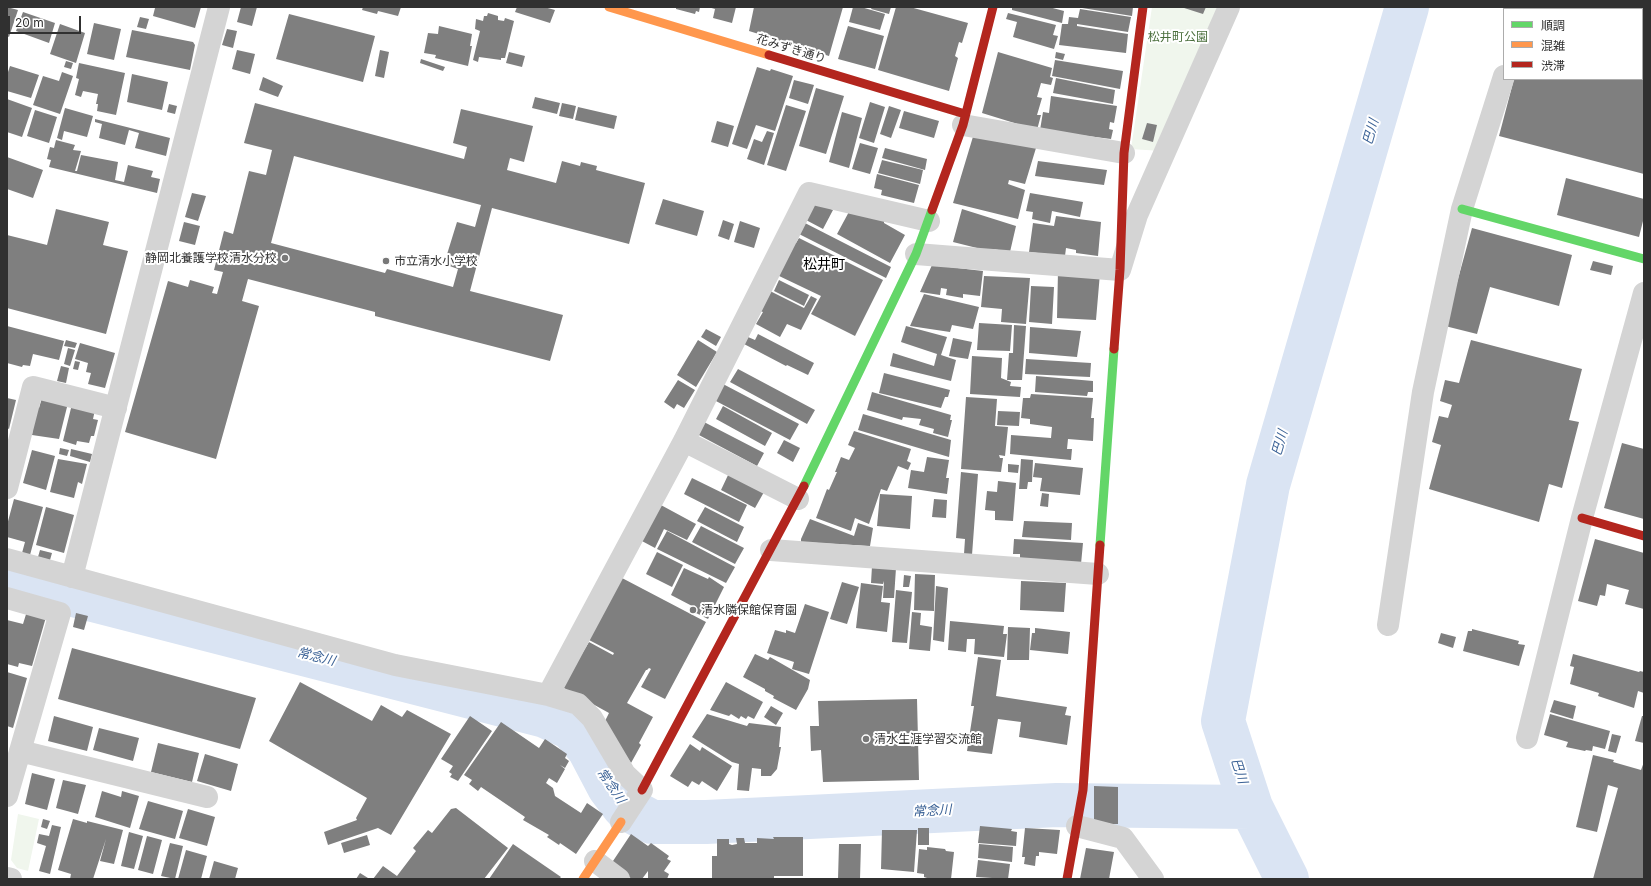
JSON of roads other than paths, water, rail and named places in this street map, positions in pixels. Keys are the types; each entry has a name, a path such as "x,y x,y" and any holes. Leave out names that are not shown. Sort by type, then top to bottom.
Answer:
{"street":[{"path":"72,577 219,7"},
{"name":"花みずき通り","path":"609,7 644,12 964,119"},
{"path":"583,879 642,790 771,550 798,499 916,254 964,119 993,7"},
{"path":"1067,879 1083,790 1120,270 1124,153 1142,7"},
{"path":"1120,270 1137,215 1229,7"},
{"path":"1388,625 1423,392 1462,209 1503,79"},
{"path":"964,119 1124,153"},
{"path":"548,695 684,441 809,194 928,221"},
{"path":"1462,209 1644,259"},
{"path":"916,254 1120,270"},
{"path":"1527,738 1582,518 1644,293"},
{"path":"7,488 33,387 116,408"},
{"path":"684,441 798,499"},
{"path":"1582,518 1644,536"},
{"path":"771,550 1098,574"},
{"path":"7,559 395,665 548,695 578,704 592,718 625,774 642,790"},
{"path":"7,598 60,614 7,796"},
{"path":"20,751 207,797"},
{"path":"1077,826 1123,838 1153,879"},
{"path":"595,861 619,879"},
{"path":"7,878 11,879"}],"waterway":[{"name":"巴川","path":"1287,879 1251,807 1223,721 1268,485 1407,7"},
{"name":"常念川","path":"7,578 545,716 571,728 589,749 609,787 624,807 652,822 706,822 1057,805 1251,807"}],"place":[{"name":"静岡北養護学校清水分校","path":"285,258"},
{"name":"市立清水小学校","path":"386,261"},
{"name":"清水隣保館保育園","path":"693,610"},
{"name":"清水生涯学習交流館","path":"866,739"}],"district":[{"name":"松井町","path":"824,265"}],"park label":[{"name":"松井町公園","path":"1178,37"}]}
